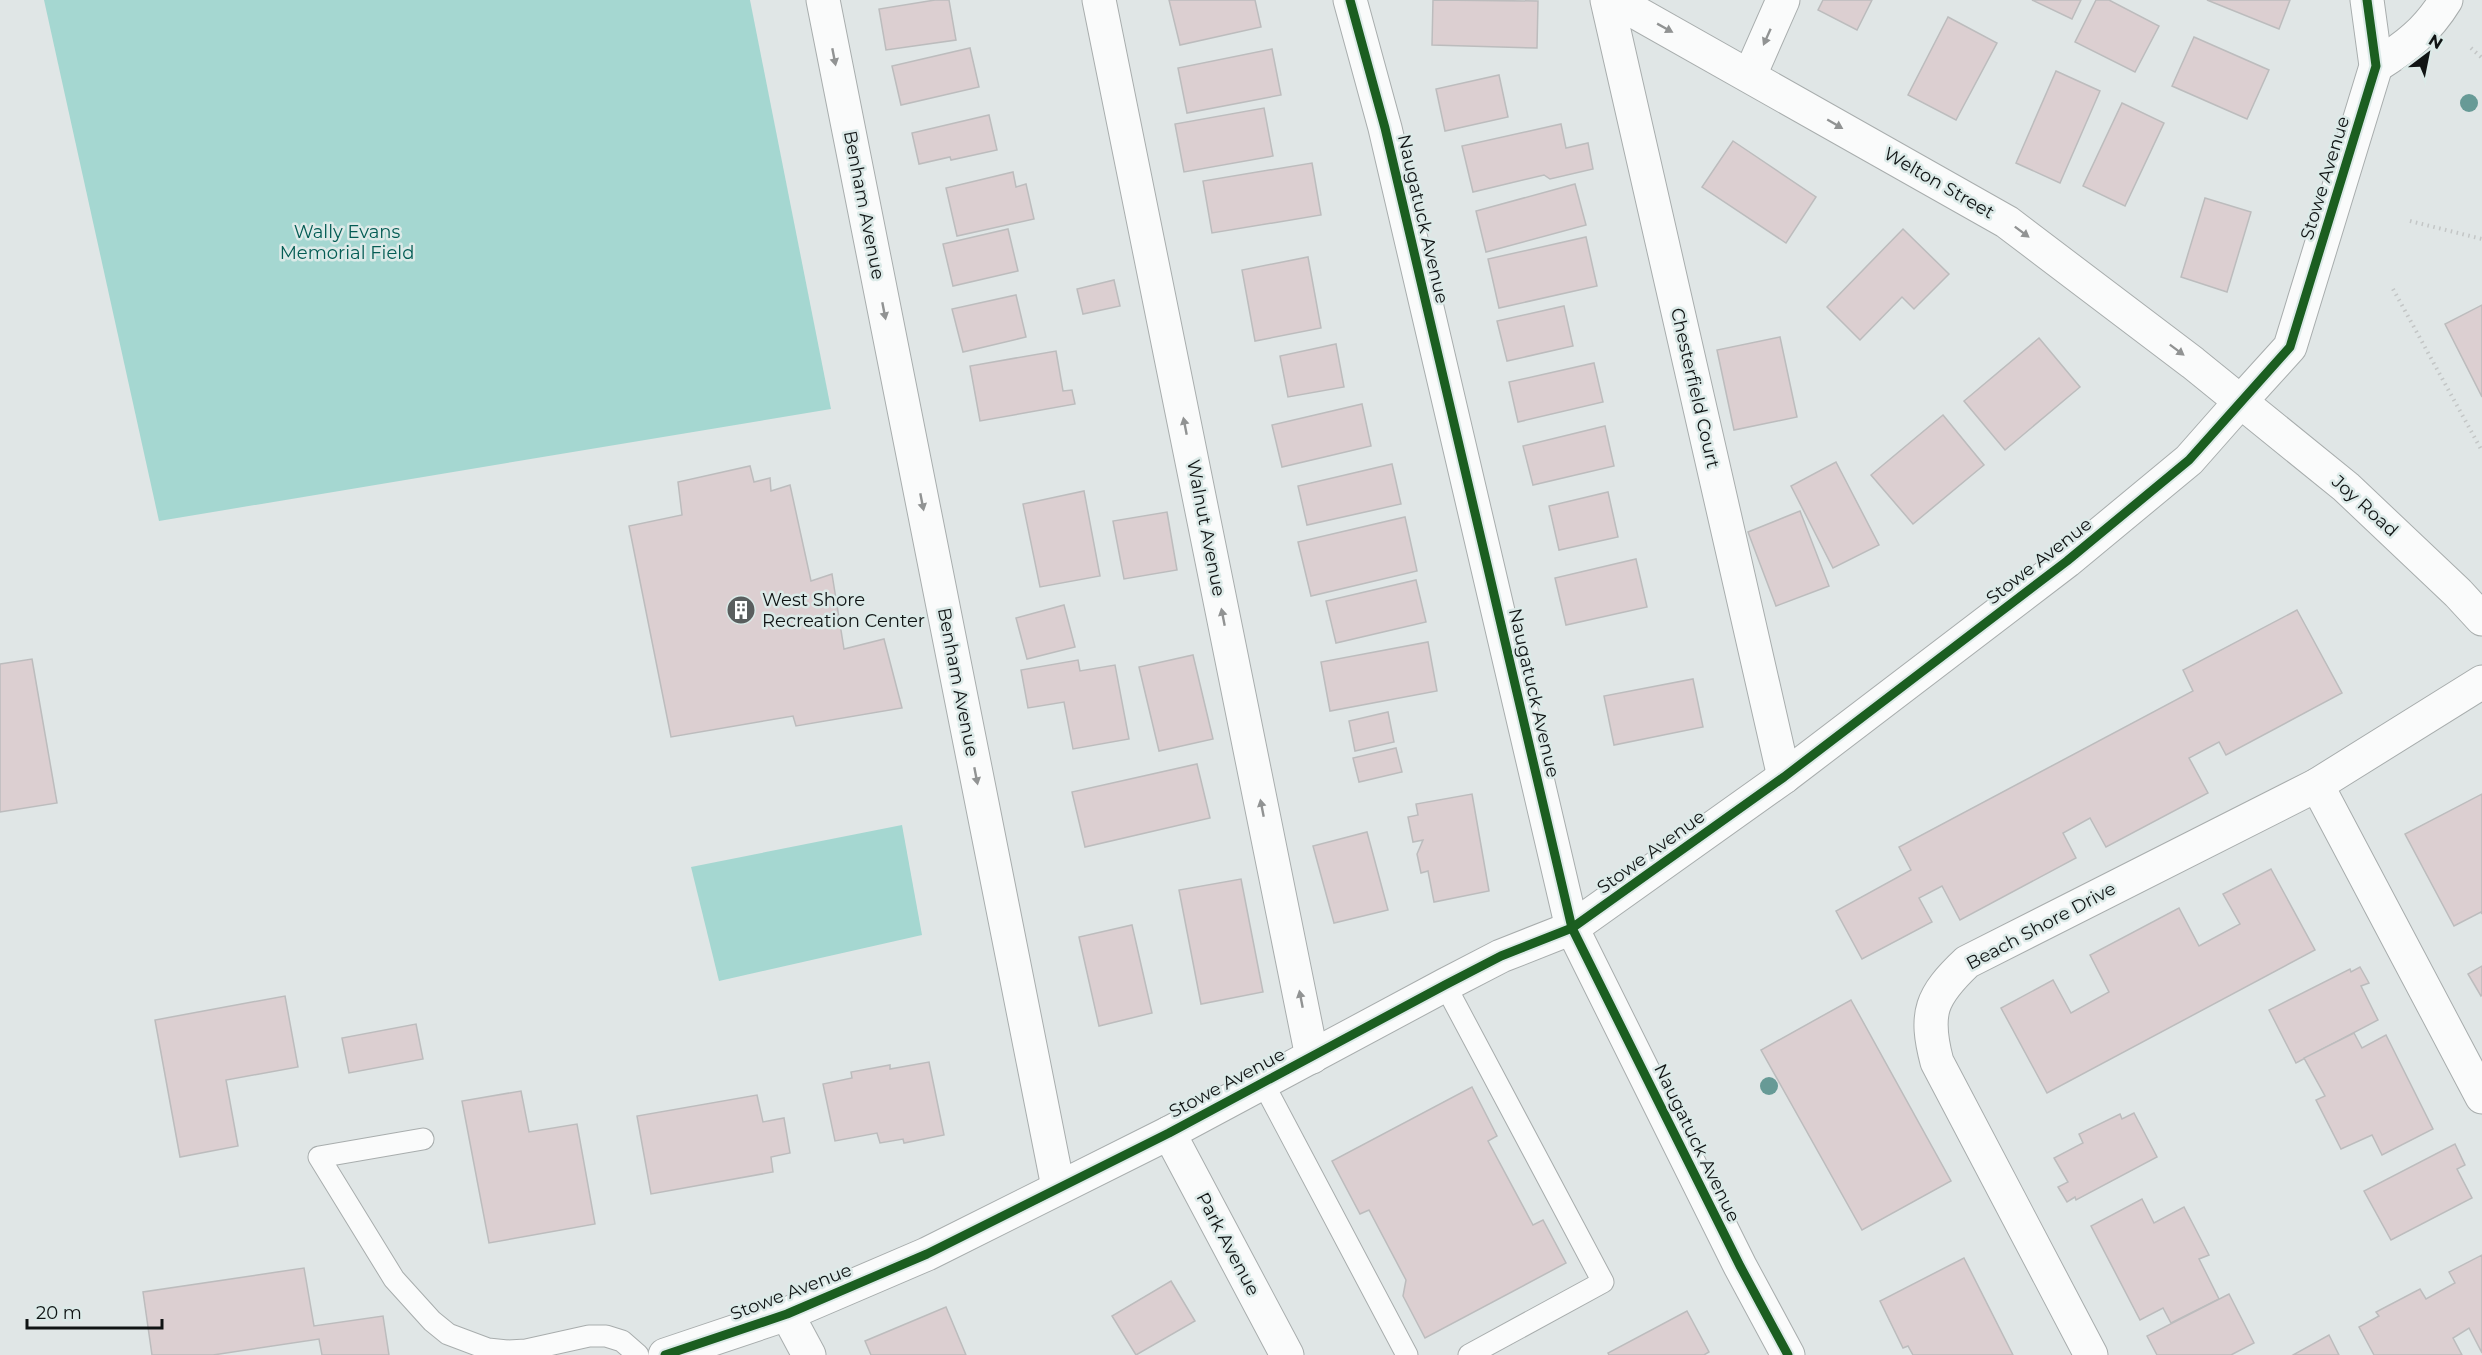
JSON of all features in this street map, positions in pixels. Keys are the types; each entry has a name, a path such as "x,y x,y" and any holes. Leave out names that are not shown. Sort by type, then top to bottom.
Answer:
{"street":[{"name":"Benham Avenue","path":"823,0 1058,1187"},
{"name":"Walnut Avenue","path":"1099,0 1312,1056"},
{"name":"Naugatuck Avenue","path":"1350,0 1385,128 1572,928 1735,1255 1788,1355"},
{"name":"Chesterfield Court","path":"1607,0 1784,777"},
{"name":"Welton Street","path":"1614,0 2007,222 2241,401"},
{"path":"1750,75 1783,0"},
{"path":"2367,0 2376,66 2418,37 2431,24 2446,0"},
{"name":"Stowe Avenue","path":"665,1355 787,1314 927,1254 1058,1187 1169,1134 1444,984 1501,956 1572,928 1784,777 2067,561 2189,460 2290,347 2376,66"},
{"name":"Joy Road","path":"2241,401 2346,487 2458,593 2482,619"},
{"name":"Beach Shore Drive","path":"2091,1355 1937,1062 1930,1037 1931,1011 1945,982 1967,962 2317,786 2482,682"},
{"path":"2317,786 2482,1096"},
{"name":"Park Avenue","path":"1169,1134 1287,1355"},
{"path":"787,1314 809,1355"}],"lane":[{"path":"1444,984 1603,1282 1468,1355"},
{"path":"1263,1083 1407,1355"},
{"path":"423,1139 320,1157 394,1279 432,1321 448,1334 488,1349 526,1350 589,1336 606,1336 622,1341 638,1355"}],"path":[{"path":"2471,48 2482,58"},
{"path":"2410,221 2482,239"},
{"path":"2393,289 2482,451"}],"green space":[{"name":"Wally Evans Memorial Field","path":"44,0 750,0 831,409 159,521"},
{"path":"902,825 922,935 719,981 691,867"}],"building":[{"path":"949,0 956,40 886,50 879,9"},
{"path":"1169,0 1255,0 1261,27 1180,45"},
{"path":"1433,0 1538,1 1537,48 1432,45"},
{"path":"1823,0 1872,0 1857,30 1818,10"},
{"path":"2032,0 2081,0 2072,19"},
{"path":"2096,0 2109,0 2159,26 2135,72 2075,42"},
{"path":"2207,0 2290,0 2279,29"},
{"path":"1948,17 1997,43 1956,120 1908,95"},
{"path":"2194,37 2269,70 2247,119 2172,86"},
{"path":"970,48 979,87 901,105 892,66"},
{"path":"1272,49 1281,95 1187,113 1178,68"},
{"path":"2056,71 2100,91 2060,183 2016,163"},
{"path":"1499,75 1508,117 1445,131 1436,89"},
{"path":"2122,103 2164,123 2125,206 2083,186"},
{"path":"1264,108 1273,156 1184,172 1175,124"},
{"path":"989,115 997,150 919,164 912,133"},
{"path":"1561,124 1566,148 1588,143 1593,169 1550,179 1544,175 1473,192 1462,146"},
{"path":"1733,141 1816,197 1786,243 1702,187"},
{"path":"1312,163 1321,215 1212,233 1203,181"},
{"path":"1013,172 1016,187 1026,184 1034,219 957,236 946,188"},
{"path":"1575,184 1586,225 1486,252 1476,211"},
{"path":"2205,198 2251,212 2227,292 2181,277"},
{"path":"1008,229 1018,271 953,286 943,244"},
{"path":"1903,229 1949,274 1914,309 1902,297 1860,340 1827,307"},
{"path":"1586,237 1597,286 1499,308 1488,259"},
{"path":"1308,257 1321,328 1255,341 1242,270"},
{"path":"1114,280 1120,306 1083,314 1077,289"},
{"path":"1016,295 1026,337 963,352 952,309"},
{"path":"2482,305 2482,397 2445,324"},
{"path":"1564,306 1573,346 1507,361 1497,321"},
{"path":"1780,337 1797,417 1734,430 1717,350"},
{"path":"2039,338 2080,387 2005,450 1964,401"},
{"path":"1336,344 1344,387 1288,397 1280,356"},
{"path":"1056,351 1063,391 1072,390 1075,404 980,421 970,366"},
{"path":"1594,363 1603,402 1518,422 1509,382"},
{"path":"1362,404 1371,446 1282,467 1272,425"},
{"path":"1943,415 1984,465 1913,524 1871,475"},
{"path":"1605,426 1614,466 1533,485 1523,446"},
{"path":"1836,462 1879,545 1833,568 1791,486"},
{"path":"1392,464 1401,504 1307,525 1298,486"},
{"name":"West Shore Recreation Center","path":"750,466 754,482 770,478 771,491 790,485 811,581 832,574 844,649 884,639 902,708 796,726 793,716 671,737 629,526 682,515 678,482"},
{"path":"1084,491 1100,576 1040,587 1023,504"},
{"path":"1608,492 1618,537 1559,550 1549,506"},
{"path":"1800,511 1829,586 1776,606 1748,532"},
{"path":"1167,512 1177,570 1124,579 1113,521"},
{"path":"1405,517 1417,571 1311,596 1298,542"},
{"path":"1636,559 1647,607 1566,625 1555,578"},
{"path":"1416,580 1426,622 1336,643 1326,601"},
{"path":"1064,605 1075,647 1027,659 1016,618"},
{"path":"2297,610 2342,693 2226,755 2219,742 2189,758 2208,793 2106,847 2090,818 2063,833 2076,858 1960,920 1942,886 1919,898 1932,922 1862,959 1836,911 1911,870 1899,847 2193,691 2183,670"},
{"path":"1428,642 1437,691 1330,711 1321,662"},
{"path":"1193,655 1213,739 1159,751 1139,667"},
{"path":"32,659 57,803 0,812 0,664"},
{"path":"1078,660 1080,671 1115,665 1129,739 1073,749 1064,702 1028,708 1021,670"},
{"path":"1693,679 1703,727 1614,745 1604,696"},
{"path":"1388,712 1394,742 1355,751 1349,721"},
{"path":"1396,748 1402,772 1359,782 1353,758"},
{"path":"1197,764 1210,818 1085,847 1072,792"},
{"path":"1472,794 1489,891 1434,902 1428,871 1421,873 1417,854 1423,840 1413,842 1408,817 1418,815 1416,804"},
{"path":"2482,794 2482,914 2481,912 2454,926 2405,834"},
{"path":"1367,832 1388,910 1334,923 1313,846"},
{"path":"2271,869 2315,950 2047,1093 2001,1008 2053,980 2071,1013 2109,992 2090,955 2179,908 2199,946 2240,924 2223,894"},
{"path":"1241,879 1263,992 1201,1004 1179,890"},
{"path":"1132,925 1152,1013 1099,1026 1079,937"},
{"path":"2482,966 2482,995 2481,996 2468,974"},
{"path":"2360,967 2369,983 2361,986 2378,1020 2296,1063 2269,1010 2350,969 2351,972"},
{"path":"285,996 298,1067 226,1080 238,1146 180,1157 155,1020"},
{"path":"1851,1000 1951,1181 1862,1230 1761,1050"},
{"path":"416,1024 423,1059 349,1073 342,1038"},
{"path":"2354,1033 2362,1048 2386,1035 2433,1129 2382,1155 2372,1135 2341,1149 2316,1100 2325,1096 2304,1058"},
{"path":"929,1062 944,1135 904,1143 903,1139 880,1143 877,1133 835,1141 823,1084 852,1078 851,1072 890,1065 890,1069"},
{"path":"1472,1087 1497,1136 1488,1141 1533,1225 1543,1220 1566,1263 1425,1338 1403,1296 1406,1280 1369,1210 1360,1214 1332,1161"},
{"path":"521,1091 529,1132 577,1124 595,1224 489,1243 462,1101"},
{"path":"757,1095 763,1122 784,1118 790,1153 771,1157 773,1172 651,1194 637,1116"},
{"path":"2134,1113 2157,1157 2076,1200 2075,1197 2067,1202 2058,1187 2068,1182 2054,1158 2083,1143 2079,1134 2120,1114 2122,1119"},
{"path":"2455,1144 2465,1165 2457,1169 2472,1198 2391,1240 2364,1191"},
{"path":"2142,1199 2154,1223 2184,1207 2209,1255 2199,1259 2219,1299 2171,1323 2163,1308 2140,1320 2091,1226"},
{"path":"2482,1255 2482,1353 2469,1328 2453,1338 2462,1355 2374,1355 2359,1327 2379,1316 2376,1312 2420,1289 2426,1299 2455,1283 2449,1272"},
{"path":"1964,1258 2013,1355 1913,1355 1908,1346 1903,1348 1880,1301"},
{"path":"304,1268 314,1326 383,1316 389,1355 322,1355 319,1339 213,1355 152,1355 143,1292"},
{"path":"1171,1281 1195,1321 1136,1355 1112,1316"},
{"path":"2229,1294 2254,1343 2231,1355 2157,1355 2147,1336"},
{"path":"946,1307 966,1355 871,1355 865,1341"},
{"path":"1687,1311 1709,1352 1704,1355 1609,1355 1608,1353"},
{"path":"2329,1335 2339,1355 2293,1355"}],"cycle path":[{"path":"1350,0 1385,128 1572,928 1740,1266 1788,1355"},
{"path":"665,1355 787,1314 927,1254 1169,1133 1501,956 1572,928 1784,777 2067,561 2189,460 2290,347 2376,66 2367,0"}],"place":[{"name":"West Shore Recreation Center","path":"741,610"}]}
